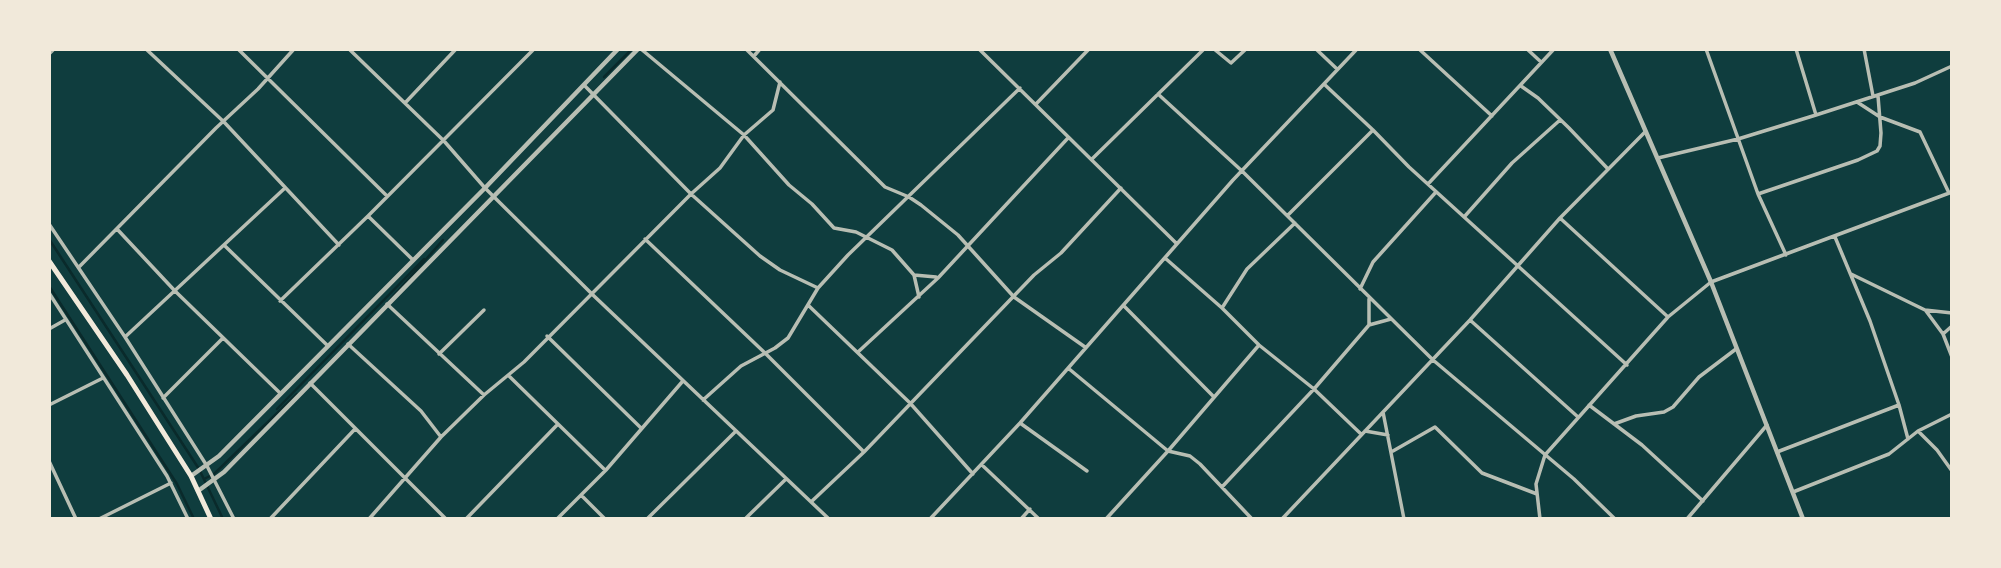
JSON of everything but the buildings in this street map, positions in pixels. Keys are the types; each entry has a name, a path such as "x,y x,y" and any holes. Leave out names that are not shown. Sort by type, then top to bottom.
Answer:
{"highway":[{"path":"49,261 127,375 191,476 211,519"}],"street":[{"path":"49,54 54,49"},
{"path":"146,49 224,122 339,245"},
{"path":"239,49 387,196"},
{"path":"79,267 268,79 294,49"},
{"path":"349,49 444,141 485,188 591,293 829,519"},
{"path":"354,54 359,49"},
{"path":"405,103 456,49"},
{"path":"280,301 369,216 534,49"},
{"path":"191,476 205,468 328,346 618,49"},
{"path":"198,491 211,482 310,383 640,49 744,135 789,185 812,204 834,228 856,232 892,250 914,275 919,297"},
{"path":"746,49 885,187 909,197 958,235 1014,297 1085,347"},
{"path":"754,56 760,49"},
{"path":"979,49 1177,244"},
{"path":"1036,104 1089,49"},
{"path":"1092,159 1204,49"},
{"path":"1214,49 1228,63 1246,49"},
{"path":"1316,49 1338,69"},
{"path":"930,519 1020,423 1242,171 1357,49"},
{"path":"1419,49 1492,116"},
{"path":"1528,49 1541,62"},
{"path":"1428,184 1555,49"},
{"path":"1610,49 1711,282 1803,519"},
{"path":"1706,49 1758,194 1786,255"},
{"path":"1796,49 1816,115"},
{"path":"1758,194 1877,151 1880,146 1880,117 1864,49"},
{"path":"1658,158 1738,139 1816,115 1915,83 1952,66"},
{"path":"369,519 441,437 484,395 524,362 645,239 720,168 744,135 773,110 780,82"},
{"path":"1324,84 1428,184 1627,365"},
{"path":"584,85 691,194 760,256 780,270 818,288"},
{"path":"1521,86 1560,120 1608,169"},
{"path":"704,400 741,366 788,338 818,288 866,236 1020,88"},
{"path":"1158,94 1242,171 1433,360 1574,479 1615,519"},
{"path":"1540,519 1536,494 1538,473 1545,455 1668,317 1711,282 1951,192 1920,132 1880,117 1856,102"},
{"path":"1465,216 1512,163 1560,120"},
{"path":"1287,216 1373,130"},
{"path":"1282,519 1471,320 1560,218 1646,132"},
{"path":"858,352 938,278 1068,138"},
{"path":"125,337 285,188"},
{"path":"811,502 864,452 1034,275 1061,253 1121,188"},
{"path":"1360,289 1373,262 1437,192"},
{"path":"369,216 413,260"},
{"path":"1560,218 1668,317"},
{"path":"1222,308 1247,269 1295,223"},
{"path":"49,224 125,337 234,519"},
{"path":"117,229 175,291 280,393"},
{"path":"1836,237 1899,405 1908,439"},
{"path":"645,239 864,452"},
{"path":"225,246 328,346"},
{"path":"1165,258 1259,345 1363,433 1388,435"},
{"path":"1852,274 1925,310 1952,313"},
{"path":"914,275 938,278"},
{"path":"49,293 171,483 188,519"},
{"path":"1369,298 1369,325"},
{"path":"387,304 484,395"},
{"path":"808,305 910,403 974,474"},
{"path":"1124,306 1213,396"},
{"path":"439,354 484,310"},
{"path":"1925,310 1943,334 1952,358"},
{"path":"1222,487 1314,389 1369,325 1391,319"},
{"path":"49,329 66,320"},
{"path":"1471,320 1578,417"},
{"path":"1943,334 1952,326"},
{"path":"548,336 641,429"},
{"path":"163,398 223,338"},
{"path":"348,344 421,411 441,437"},
{"path":"1106,519 1259,345"},
{"path":"1614,424 1644,414 1664,412 1673,407 1699,377 1736,348"},
{"path":"1068,368 1168,451 1190,456 1252,519"},
{"path":"509,376 606,470"},
{"path":"49,405 103,378"},
{"path":"557,519 606,470 682,382"},
{"path":"310,383 446,519"},
{"path":"1590,405 1655,456 1703,501"},
{"path":"1777,452 1899,405"},
{"path":"1384,412 1405,519"},
{"path":"1793,492 1889,454 1918,431 1952,414"},
{"path":"1020,423 1087,471"},
{"path":"466,519 558,424"},
{"path":"1687,519 1768,425"},
{"path":"1392,452 1435,427 1482,473 1536,494"},
{"path":"270,519 355,429"},
{"path":"649,518 736,431"},
{"path":"1918,431 1937,450 1952,471"},
{"path":"49,461 76,519"},
{"path":"982,465 1039,519"},
{"path":"745,519 786,478"},
{"path":"99,519 171,483"},
{"path":"581,495 605,519"},
{"path":"1021,519 1030,509"}],"waterway":[{"path":"604,77 632,49"},
{"path":"49,239 199,469 223,519"},
{"path":"390,300 443,240"},
{"path":"277,409 424,259"},
{"path":"49,286 177,484 194,519"},
{"path":"204,479 214,474 297,394"}]}
